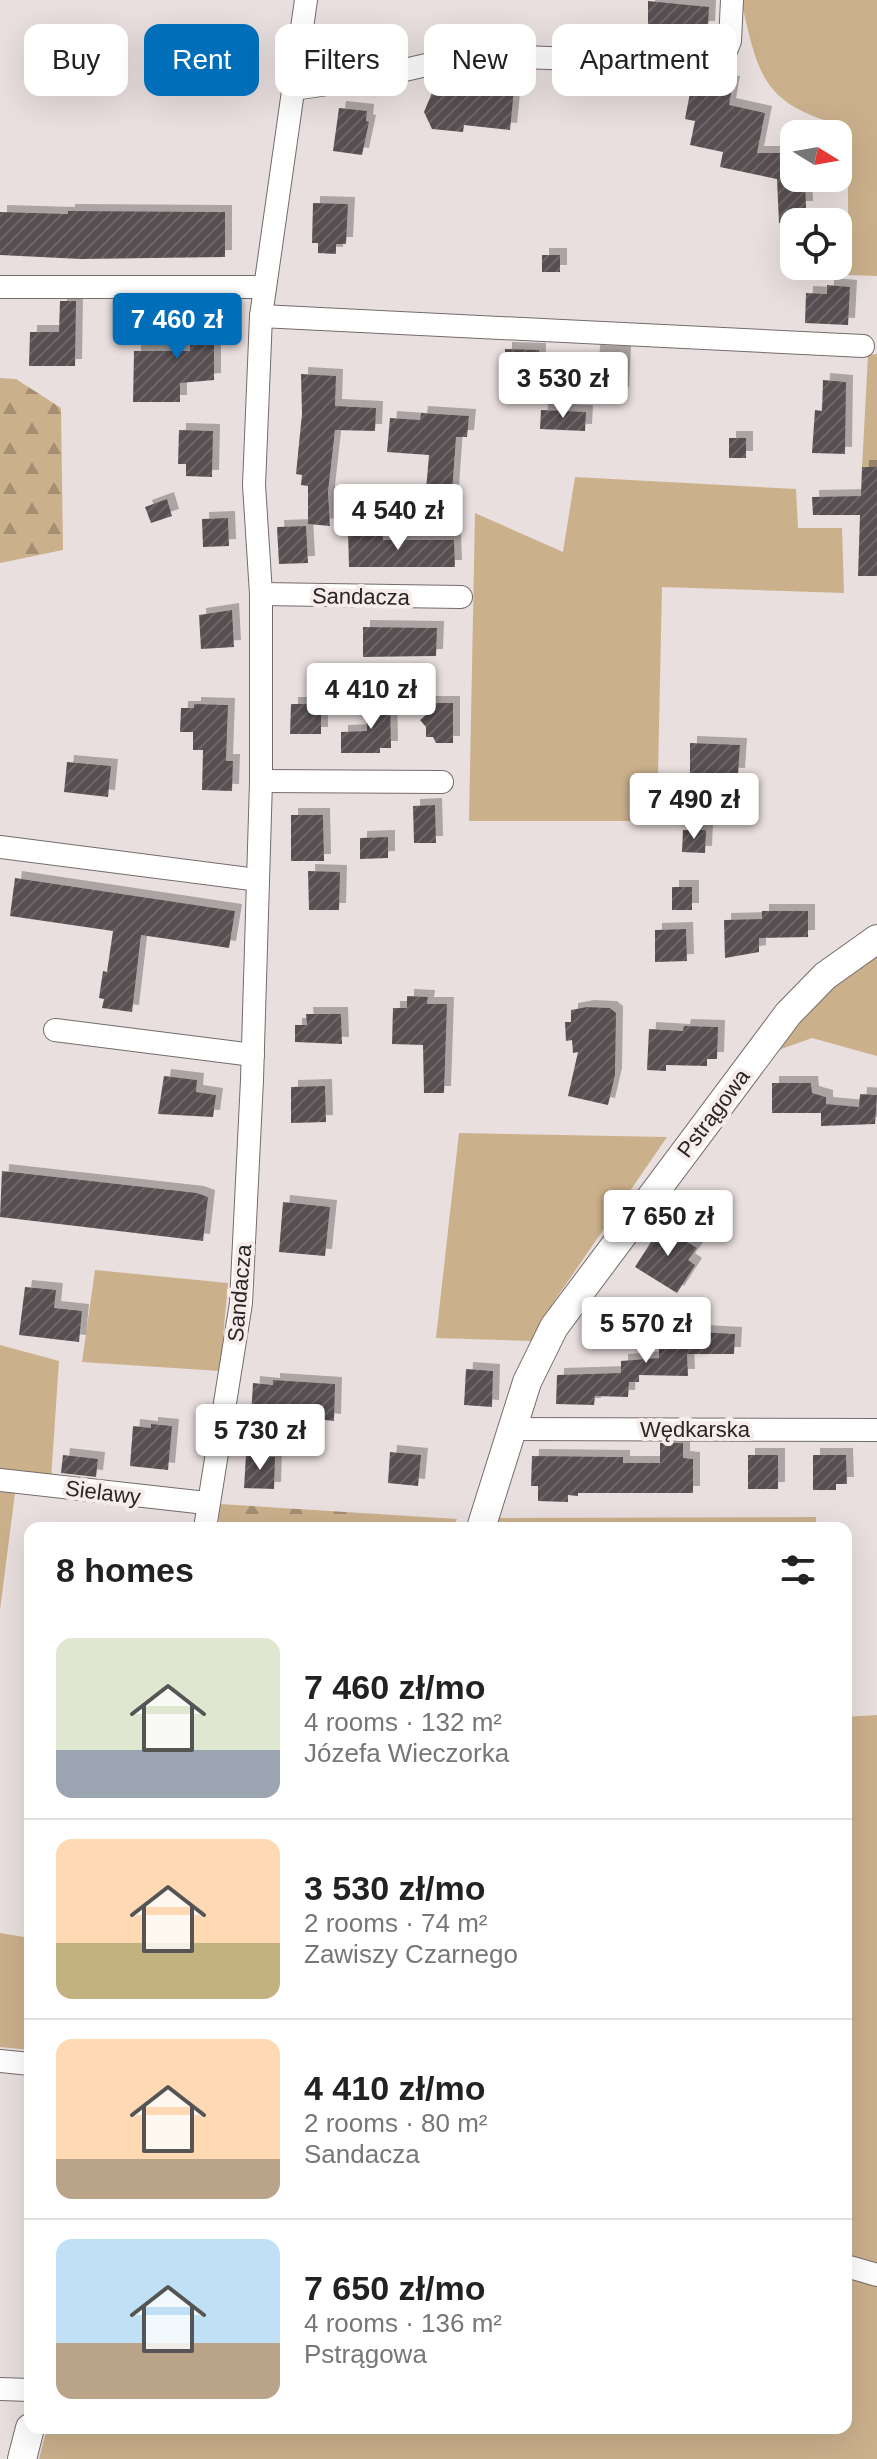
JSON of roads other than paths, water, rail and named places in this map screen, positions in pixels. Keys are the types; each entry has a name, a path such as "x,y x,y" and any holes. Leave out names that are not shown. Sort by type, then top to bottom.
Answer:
{"street":[{"name":"Sandacza","path":"303,24 306,0"},
{"path":"408,69 470,55 710,64 723,58 730,41 732,0"},
{"name":"Sandacza","path":"205,1522 241,1303 253,1055 261,781 261,594 254,485 261,316 293,96"},
{"path":"0,287 265,287"},
{"path":"261,316 863,346"},
{"name":"Sandacza","path":"261,594 461,597"},
{"path":"261,781 442,782"},
{"path":"0,847 258,880"},
{"name":"Pstrągowa","path":"483,1522 543,1342 685,1149 813,987 877,939"},
{"path":"55,1030 253,1055"},
{"name":"Wędkarska","path":"513,1429 877,1430"},
{"name":"Sielawy","path":"0,1480 206,1503"},
{"path":"0,2061 24,2063"},
{"path":"852,2268 877,2275"},
{"path":"0,2389 24,2390"},
{"path":"22,2459 28,2434"}]}
